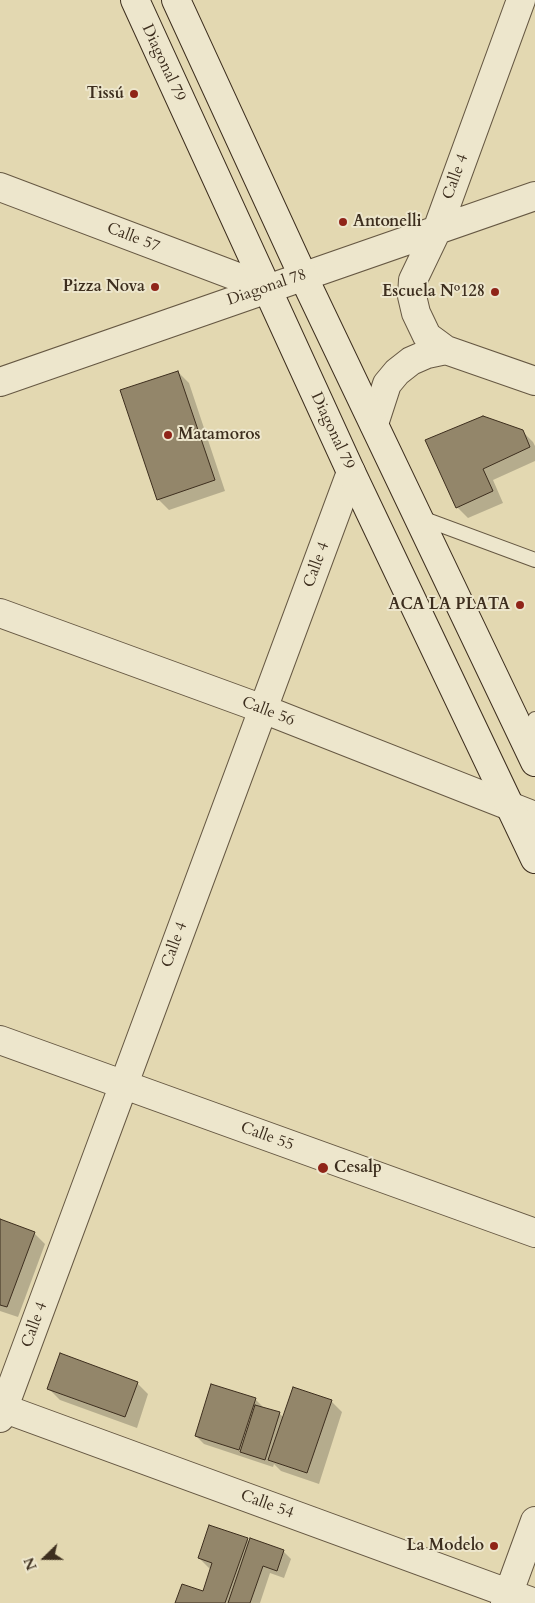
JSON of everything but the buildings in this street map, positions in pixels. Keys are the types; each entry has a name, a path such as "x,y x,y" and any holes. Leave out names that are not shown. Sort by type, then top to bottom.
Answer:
{"street":[{"name":"Diagonal 79","path":"134,0 351,472 523,812 535,859"},
{"path":"176,0 303,276 531,753"},
{"name":"Calle 4","path":"446,350 427,336 416,313 412,296 413,280 437,230 520,0"},
{"name":"Calle 57","path":"0,187 267,288"},
{"name":"Diagonal 78","path":"0,382 535,196"},
{"path":"374,424 386,384 411,361 427,354 446,350 535,381"},
{"name":"Calle 4","path":"1,1411 351,472"},
{"name":"Calle 56","path":"0,613 263,709 523,812"},
{"name":"Calle 55","path":"0,1040 123,1086 535,1233"},
{"name":"Calle 54","path":"1,1411 507,1598 535,1603"},
{"path":"507,1598 535,1521"}],"lane":[{"path":"418,516 535,560"},
{"path":"531,753 535,719"}],"place":[{"name":"Tissú","path":"134,94"},
{"name":"Antonelli","path":"343,222"},
{"name":"Pizza Nova","path":"155,287"},
{"name":"Escuela Nº128","path":"495,292"},
{"name":"Matamoros","path":"168,435"},
{"name":"ACA LA PLATA","path":"520,605"},
{"name":"Cesalp","path":"323,1168"},
{"name":"La Modelo","path":"494,1546"}]}
